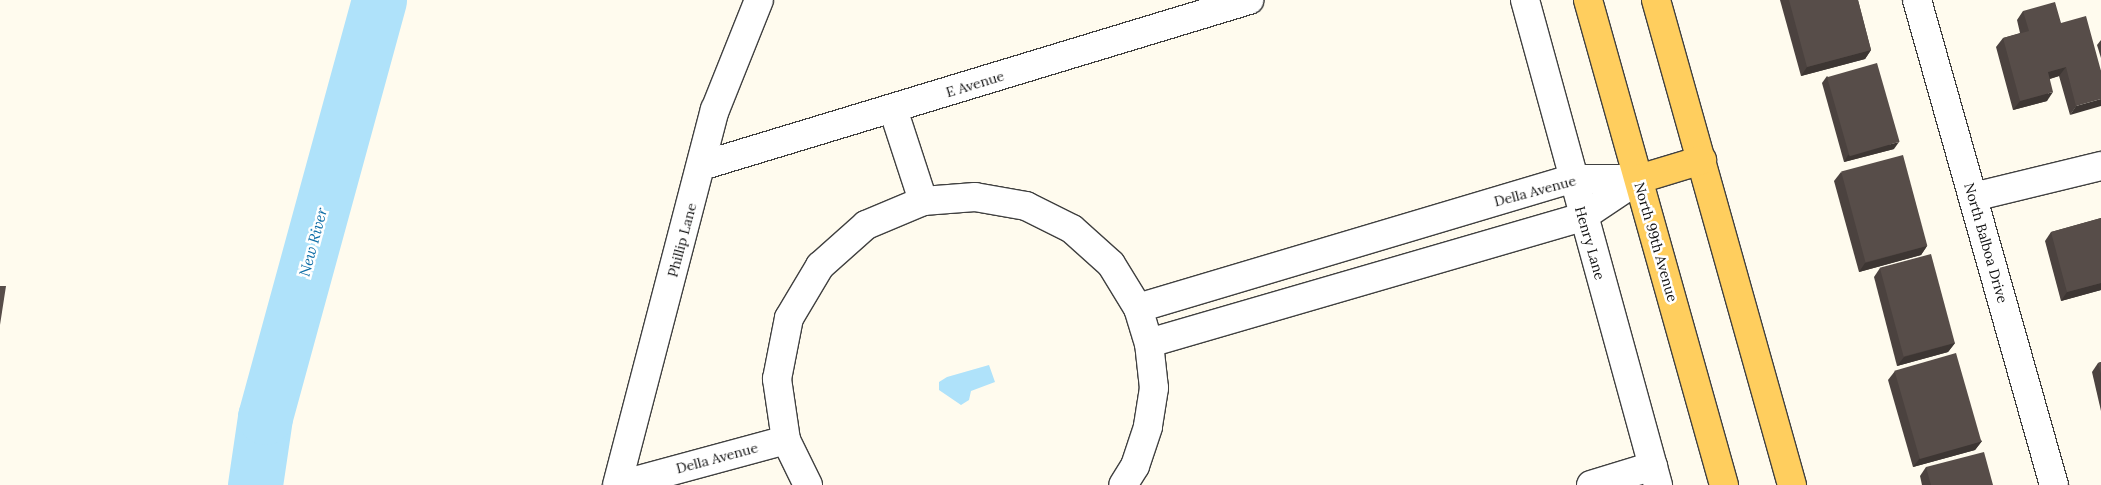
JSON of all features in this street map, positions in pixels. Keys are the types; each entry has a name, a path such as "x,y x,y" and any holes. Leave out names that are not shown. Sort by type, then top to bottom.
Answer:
{"main road":[{"name":"North 99th Avenue","path":"1588,0 1724,485"},
{"path":"1656,0 1792,485"},
{"path":"1639,179 1702,160"}],"street":[{"name":"Phillip Lane","path":"619,485 715,110 759,0"},
{"name":"E Avenue","path":"702,166 1249,0"},
{"name":"Henry Lane","path":"1525,0 1582,217 1656,476"},
{"name":"North Balboa Drive","path":"1917,0 2054,485"},
{"path":"893,109 923,201"},
{"path":"1973,197 2101,166"},
{"name":"Della Avenue","path":"1138,308 1572,179 1639,179"},
{"path":"1149,343 1582,217 1639,179"},
{"path":"808,485 786,440 778,378 789,318 820,266 860,231 923,201 983,198 1026,206 1072,229 1111,264 1138,308 1149,343 1154,388 1148,428 1135,466 1123,485"},
{"name":"Della Avenue","path":"619,485 786,440"},
{"path":"1591,485 1656,476"}],"water":[{"path":"989,365 995,382 971,391 969,400 961,405 939,390 939,382 947,377"}],"building":[{"path":"1789,0 1858,0 1871,50 1807,67"},
{"path":"2055,2 2061,23 2086,16 2101,71 2101,99 2076,106 2066,67 2048,72 2053,92 2020,101 2003,38 2029,31 2023,11"},
{"path":"1877,63 1900,142 1850,156 1827,77"},
{"path":"1903,155 1927,246 1866,262 1841,172"},
{"path":"2101,218 2101,283 2067,292 2051,232"},
{"path":"1931,254 1955,343 1904,357 1880,268"},
{"path":"0,286 6,286 0,325"},
{"path":"1956,353 1981,441 1920,459 1894,371"},
{"path":"2101,362 2101,374 2098,363"},
{"path":"1984,452 1993,485 1931,485 1926,467"}],"waterway":[{"name":"New River","path":"255,485 265,417 379,0"}]}
